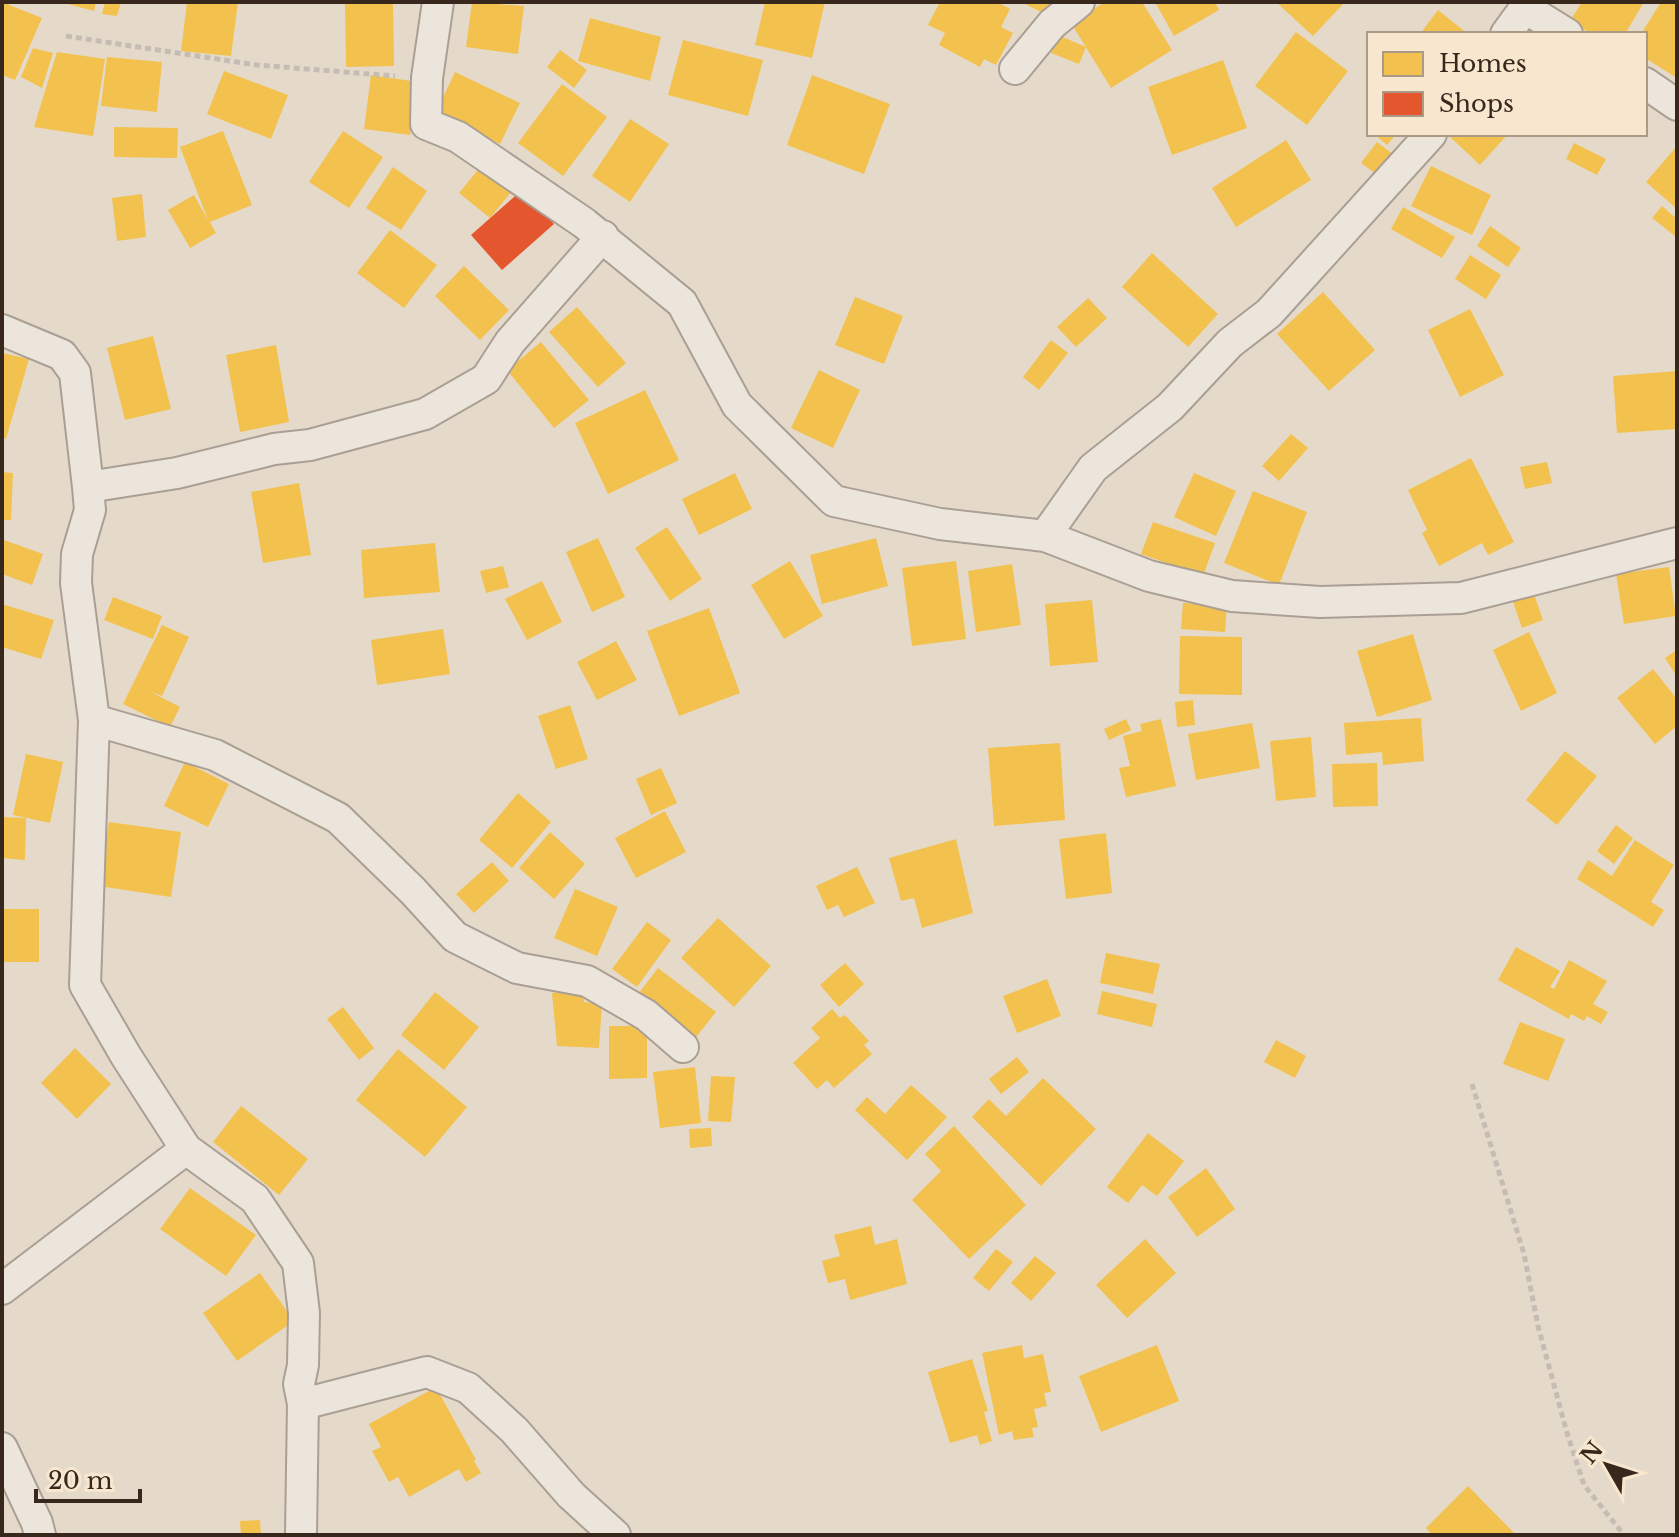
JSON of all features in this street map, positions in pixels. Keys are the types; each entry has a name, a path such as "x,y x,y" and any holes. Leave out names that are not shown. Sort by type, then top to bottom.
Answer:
{"street":[{"path":"438,2 427,78 426,124 458,137 603,236 682,303 737,405 834,501 940,524 1045,536 1149,576 1218,593 1320,602 1461,598 1677,543"},
{"path":"1015,69 1052,24 1079,2"},
{"path":"1507,32 1526,5 1564,32"},
{"path":"1647,84 1677,105"},
{"path":"1045,536 1093,468 1170,407 1230,343 1269,313 1429,136"},
{"path":"88,487 177,473 274,449 310,445 425,414 486,379 510,342 603,236"},
{"path":"2,330 62,355 75,373 90,510 77,554 76,583 94,720 85,985 186,1149 255,1199 298,1263 304,1313 303,1365 299,1384 303,1404 301,1535"},
{"path":"94,720 215,755 338,818 455,937 517,968 587,981 646,1015 683,1047"},
{"path":"2,1289 186,1149"},
{"path":"303,1404 427,1372 468,1388 514,1430 571,1495 615,1535"},
{"path":"2,1448 40,1535"}],"path":[{"path":"66,36 257,65 427,78"},
{"path":"1472,1084 1524,1254 1538,1326 1584,1485 1624,1535"}],"building: Homes":[{"path":"2,2 42,18 15,80 2,75"},
{"path":"60,2 96,2 94,11"},
{"path":"105,2 121,2 117,16 102,14"},
{"path":"187,2 238,2 231,56 181,51"},
{"path":"345,2 393,2 394,66 346,67"},
{"path":"472,2 524,6 518,54 466,47"},
{"path":"765,2 825,2 812,58 755,45"},
{"path":"940,2 997,2 1010,9 1001,27 1013,33 996,65 984,59 980,67 939,45 945,33 928,25"},
{"path":"1021,2 1054,2 1047,15"},
{"path":"1105,2 1142,2 1172,50 1111,88 1071,23"},
{"path":"1155,2 1215,2 1219,10 1174,36"},
{"path":"1276,2 1345,2 1313,36"},
{"path":"1582,2 1644,2 1626,32 1589,32 1570,21"},
{"path":"1661,2 1677,2 1677,78 1647,59 1647,32 1642,32"},
{"path":"1438,10 1466,32 1422,32"},
{"path":"590,18 661,37 650,81 578,61"},
{"path":"1296,32 1348,71 1307,125 1255,86"},
{"path":"1058,35 1086,47 1079,64 1051,53"},
{"path":"683,40 763,60 748,116 668,95"},
{"path":"33,48 53,53 42,88 21,77"},
{"path":"560,50 587,70 574,88 547,67"},
{"path":"57,52 105,59 93,136 34,127"},
{"path":"107,57 162,62 157,112 101,106"},
{"path":"1223,60 1247,128 1172,155 1148,87"},
{"path":"224,71 288,95 271,139 207,114"},
{"path":"455,72 520,103 500,144 436,112"},
{"path":"371,75 418,82 410,135 364,129"},
{"path":"812,75 890,104 864,174 787,145"},
{"path":"562,84 607,117 563,176 518,143"},
{"path":"630,119 669,144 630,202 592,176"},
{"path":"114,127 178,128 177,158 114,157"},
{"path":"223,131 252,205 210,222 216,233 190,248 168,210 194,195 208,220 180,147"},
{"path":"343,131 383,157 349,208 309,182"},
{"path":"1376,136 1394,136 1387,145"},
{"path":"1449,136 1506,136 1480,165"},
{"path":"1286,140 1311,180 1236,227 1212,188"},
{"path":"1377,142 1394,155 1379,176 1361,163"},
{"path":"1574,143 1606,159 1597,175 1566,159"},
{"path":"1677,146 1677,209 1646,182"},
{"path":"481,166 512,191 490,218 459,193"},
{"path":"1431,166 1491,195 1472,235 1411,206"},
{"path":"393,167 427,191 401,230 366,208"},
{"path":"142,194 146,237 117,241 112,198"},
{"path":"1662,206 1677,219 1675,236 1652,218"},
{"path":"1403,207 1455,237 1442,258 1391,229"},
{"path":"1490,226 1521,248 1508,267 1477,246"},
{"path":"390,230 437,265 404,308 357,273"},
{"path":"1152,253 1218,314 1188,347 1122,287"},
{"path":"1470,255 1501,275 1486,299 1455,279"},
{"path":"464,266 509,310 480,340 435,296"},
{"path":"1323,292 1375,350 1329,391 1277,334"},
{"path":"855,297 903,316 884,364 835,345"},
{"path":"1088,298 1107,318 1076,347 1057,327"},
{"path":"577,307 626,363 598,387 549,332"},
{"path":"1470,309 1504,375 1460,397 1428,330"},
{"path":"153,336 171,409 125,420 107,348"},
{"path":"1051,340 1068,353 1039,390 1023,377"},
{"path":"541,342 589,400 554,428 507,370"},
{"path":"276,345 289,422 240,432 226,355"},
{"path":"2,353 29,359 6,439 2,438"},
{"path":"819,370 860,390 833,448 791,428"},
{"path":"1677,371 1677,429 1617,433 1613,376"},
{"path":"645,390 679,460 608,494 575,423"},
{"path":"1291,434 1308,448 1279,481 1262,466"},
{"path":"1471,458 1514,542 1488,555 1482,543 1439,566 1422,533 1427,530 1408,490"},
{"path":"1547,462 1552,483 1525,489 1520,467"},
{"path":"2,472 13,473 11,520 2,520"},
{"path":"735,473 752,509 699,535 682,499"},
{"path":"1194,473 1236,491 1216,536 1174,517"},
{"path":"299,483 311,555 263,563 251,492"},
{"path":"1253,491 1307,512 1279,585 1224,563"},
{"path":"1153,522 1215,543 1203,576 1141,554"},
{"path":"667,527 702,579 670,601 635,548"},
{"path":"598,538 625,597 592,612 566,552"},
{"path":"876,538 888,586 822,604 810,555"},
{"path":"4,540 43,554 32,585 2,574"},
{"path":"435,543 440,592 364,598 361,550"},
{"path":"790,561 823,616 784,639 751,585"},
{"path":"956,561 966,639 912,646 902,568"},
{"path":"1012,564 1021,625 976,632 968,571"},
{"path":"503,566 509,587 486,593 480,571"},
{"path":"1669,567 1676,616 1624,624 1616,574"},
{"path":"542,581 562,622 527,640 505,599"},
{"path":"1533,591 1543,620 1522,628 1512,599"},
{"path":"113,597 162,616 153,639 104,620"},
{"path":"1092,600 1098,662 1050,666 1045,604"},
{"path":"1183,603 1227,606 1225,632 1181,629"},
{"path":"2,604 54,620 41,659 2,647"},
{"path":"709,608 740,693 679,716 647,631"},
{"path":"162,625 189,637 162,696 151,692 180,707 170,727 123,704"},
{"path":"443,629 450,674 377,685 371,640"},
{"path":"1529,632 1557,693 1521,711 1493,650"},
{"path":"1413,634 1432,700 1377,717 1357,651"},
{"path":"1180,636 1242,637 1242,695 1179,694"},
{"path":"616,641 637,680 597,700 577,662"},
{"path":"1677,650 1677,677 1665,658"},
{"path":"1653,669 1677,699 1677,726 1655,744 1617,698"},
{"path":"1193,700 1195,725 1177,727 1175,702"},
{"path":"570,705 588,759 556,769 538,716"},
{"path":"1421,718 1424,761 1383,765 1382,752 1346,755 1344,723"},
{"path":"1126,719 1131,730 1109,740 1104,729"},
{"path":"1161,719 1176,786 1126,797 1119,768 1130,766 1123,736 1142,731 1140,724"},
{"path":"1252,723 1260,768 1196,780 1188,734"},
{"path":"1311,737 1316,797 1276,801 1270,741"},
{"path":"1060,743 1065,820 994,826 988,748"},
{"path":"1565,751 1597,776 1557,825 1526,800"},
{"path":"26,754 63,762 50,823 13,815"},
{"path":"185,762 229,784 208,827 164,806"},
{"path":"1377,763 1378,806 1333,807 1332,764"},
{"path":"661,768 677,803 651,815 636,779"},
{"path":"518,793 551,822 512,868 479,840"},
{"path":"665,811 686,852 636,878 615,838"},
{"path":"2,817 26,818 25,860 2,858"},
{"path":"109,822 181,832 171,897 99,886"},
{"path":"1616,825 1633,838 1614,864 1597,851"},
{"path":"550,832 585,864 554,899 519,868"},
{"path":"1106,833 1112,893 1066,899 1059,839"},
{"path":"956,839 973,913 922,928 914,898 901,901 889,858"},
{"path":"1635,840 1674,865 1651,902 1664,910 1653,927 1577,879 1588,860 1612,876"},
{"path":"492,862 509,881 474,913 456,894"},
{"path":"857,867 875,903 844,917 838,905 827,910 816,886"},
{"path":"575,889 618,907 597,956 554,938"},
{"path":"2,909 39,909 39,962 2,962"},
{"path":"718,918 771,966 734,1007 681,958"},
{"path":"647,922 671,940 637,987 612,969"},
{"path":"1516,947 1560,971 1550,987 1554,989 1569,960 1607,981 1593,1004 1608,1012 1601,1024 1587,1016 1584,1021 1571,1014 1569,1019 1498,980"},
{"path":"1106,953 1160,964 1153,994 1100,983"},
{"path":"845,963 864,984 839,1007 820,985"},
{"path":"658,968 716,1012 689,1046 632,1002"},
{"path":"1047,979 1061,1016 1017,1033 1003,996"},
{"path":"582,990 584,1002 602,1003 599,1048 557,1046 552,993"},
{"path":"1102,991 1157,1004 1152,1027 1097,1014"},
{"path":"435,992 479,1027 444,1070 401,1035"},
{"path":"343,1007 374,1048 359,1060 327,1019"},
{"path":"832,1009 840,1018 845,1015 869,1041 864,1045 872,1054 834,1088 827,1080 817,1089 793,1063 820,1038 811,1028"},
{"path":"1520,1022 1565,1039 1548,1081 1503,1064"},
{"path":"609,1026 647,1026 647,1078 609,1079"},
{"path":"1276,1040 1306,1056 1295,1078 1264,1062"},
{"path":"75,1048 111,1084 77,1119 41,1083"},
{"path":"398,1049 467,1107 425,1157 356,1100"},
{"path":"1017,1057 1029,1072 1001,1094 989,1079"},
{"path":"695,1067 701,1123 660,1128 653,1072"},
{"path":"711,1076 735,1077 731,1122 708,1121"},
{"path":"1043,1078 1096,1129 1041,1186 972,1117 989,1099 1006,1116"},
{"path":"911,1085 947,1117 907,1160 855,1110 867,1097 885,1114"},
{"path":"241,1106 308,1159 279,1195 213,1142"},
{"path":"954,1126 1026,1205 969,1259 912,1200 941,1171 925,1154"},
{"path":"711,1128 712,1146 690,1148 689,1129"},
{"path":"1148,1133 1184,1161 1157,1196 1142,1185 1128,1203 1107,1187"},
{"path":"1206,1168 1235,1209 1197,1237 1168,1197"},
{"path":"190,1188 256,1235 226,1276 160,1229"},
{"path":"871,1226 875,1245 897,1239 907,1284 850,1300 845,1279 828,1283 822,1261 840,1256 834,1235"},
{"path":"1145,1239 1176,1273 1127,1318 1096,1285"},
{"path":"996,1249 1013,1262 989,1291 973,1278"},
{"path":"1035,1256 1056,1273 1031,1301 1011,1283"},
{"path":"260,1273 294,1321 237,1361 203,1313"},
{"path":"1022,1345 1024,1358 1043,1354 1051,1392 1044,1393 1047,1406 1034,1409 1038,1427 1032,1428 1034,1437 1014,1440 1012,1431 999,1435 982,1353"},
{"path":"1157,1345 1179,1401 1101,1432 1079,1376"},
{"path":"972,1359 988,1411 984,1412 992,1441 980,1445 977,1435 950,1443 928,1372"},
{"path":"436,1387 481,1473 466,1482 459,1469 409,1497 398,1477 389,1482 372,1451 381,1447 369,1424"},
{"path":"1468,1486 1516,1535 1432,1535 1426,1528"},
{"path":"260,1520 261,1535 241,1535 240,1521"}],"building: Shops":[{"path":"523,189 554,224 502,270 471,235"}]}
